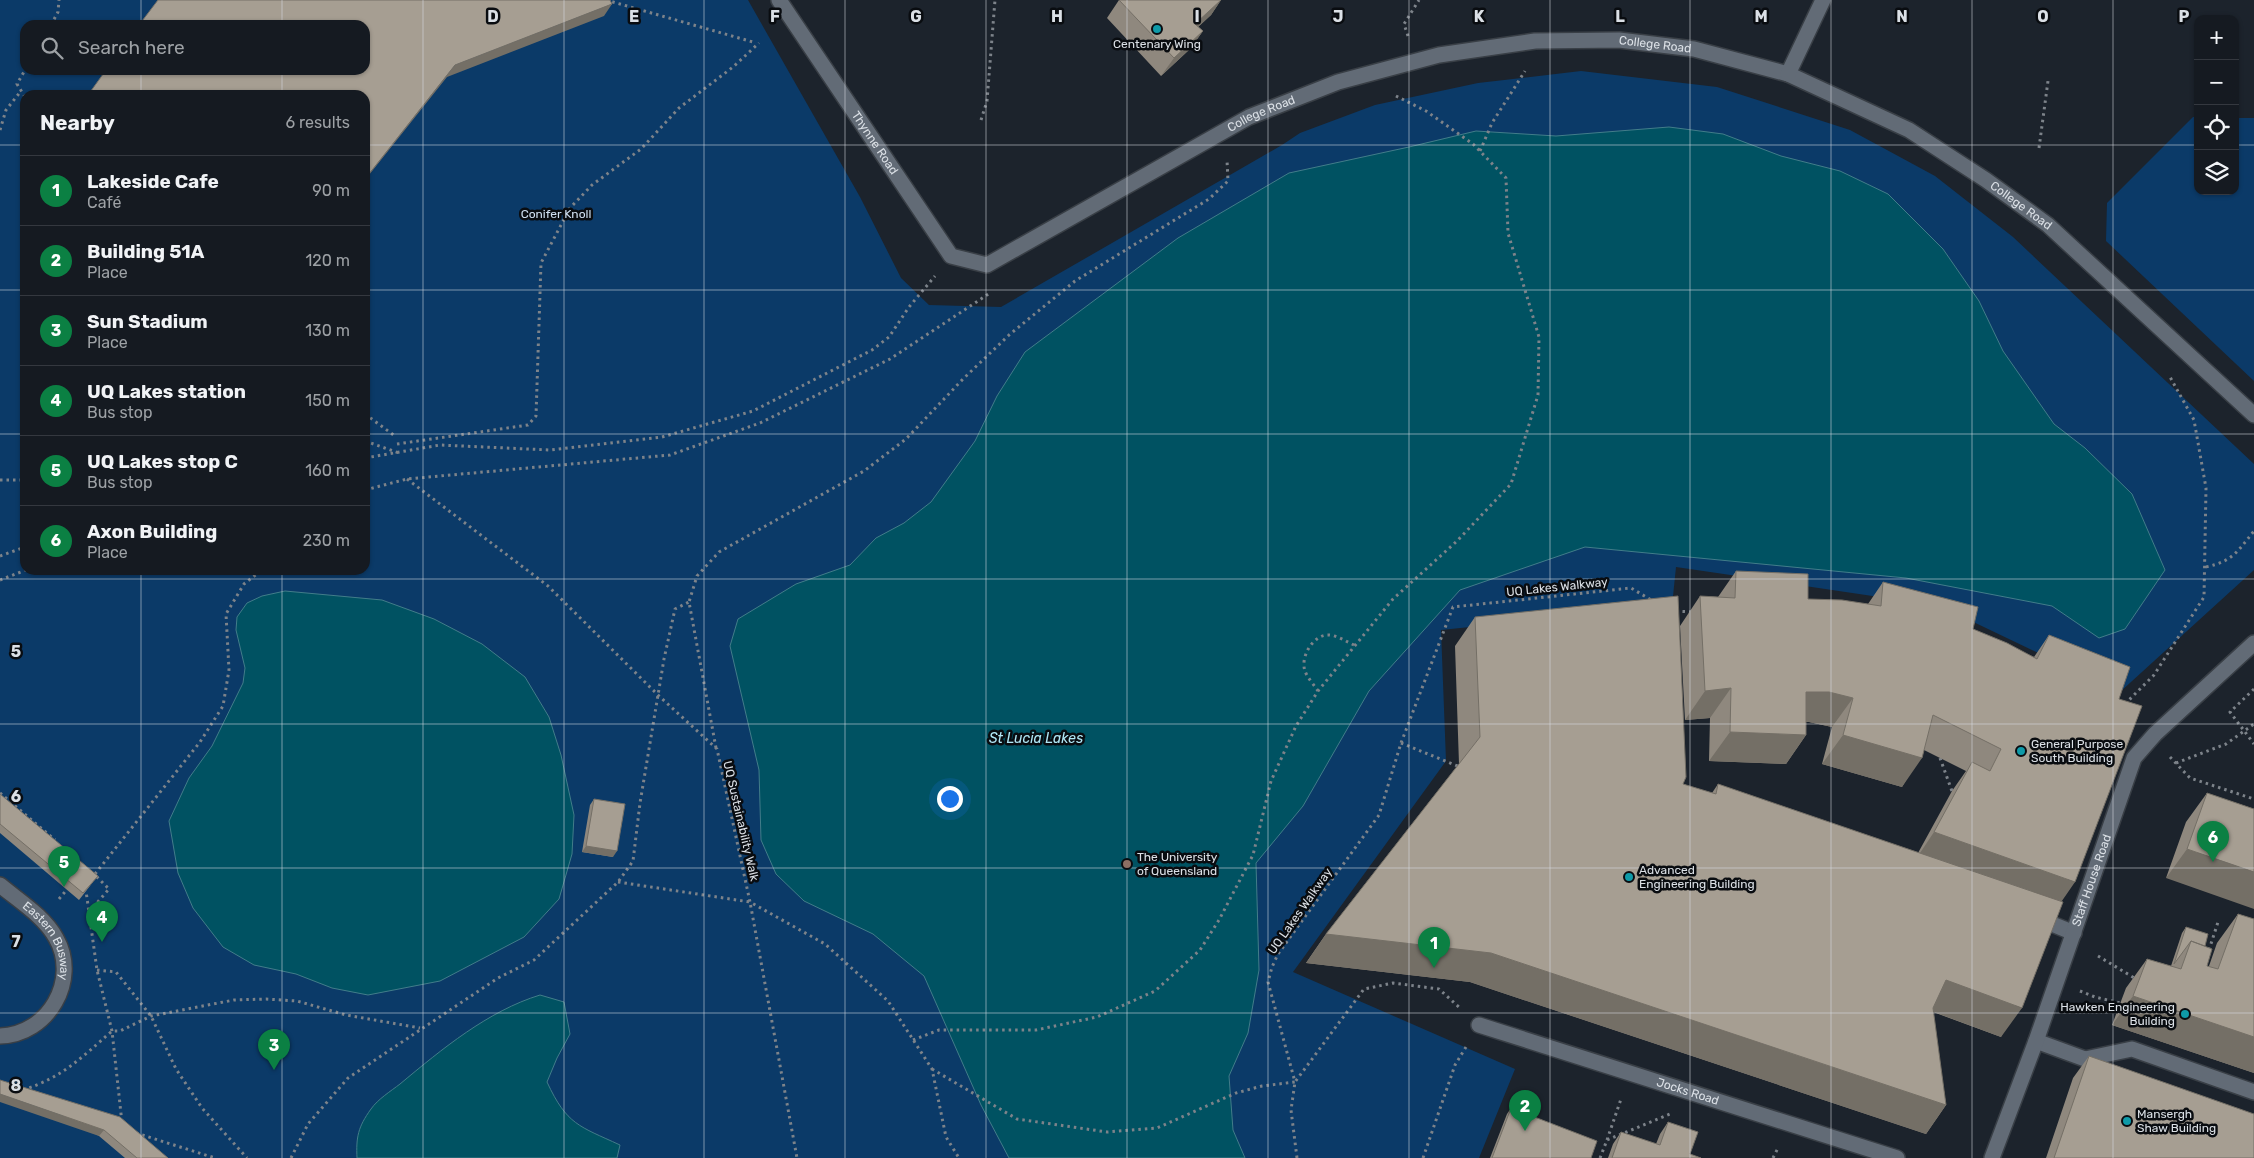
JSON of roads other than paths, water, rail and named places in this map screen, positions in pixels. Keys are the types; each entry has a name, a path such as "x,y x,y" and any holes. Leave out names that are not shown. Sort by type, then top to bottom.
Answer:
{"street":[{"name":"Thynne Road","path":"779,0 951,256 987,265"},
{"path":"1788,74 1823,0"},
{"name":"College Road","path":"987,265 1249,117 1338,82 1439,55 1534,41 1619,40 1694,50 1788,74 1909,130 1986,180 2048,225 2254,415"},
{"name":"Staff House Road","path":"1992,1158 2036,1041 2134,758 2155,734 2254,643"},
{"name":"Eastern Busway","path":"0,885 51,929 58,940 64,965 61,990 49,1013 28,1029 16,1034 0,1036"},
{"path":"2025,913 2074,933"},
{"name":"Jocks Road","path":"1479,1025 1897,1158"},
{"path":"2036,1041 2085,1058 2132,1049 2254,1092"}],"water":[{"name":"St Lucia Lakes","path":"1669,127 1723,134 1781,156 1840,171 1888,194 1943,249 1979,301 2003,351 2054,424 2085,448 2132,494 2165,570 2125,629 2099,638 2052,606 1906,578 1585,547 1460,590 1369,691 1303,806 1256,863 1259,970 1248,1033 1229,1076 1233,1130 1245,1158 1009,1158 981,1105 924,976 873,934 804,901 776,874 761,840 759,770 730,646 738,619 796,584 850,565 876,538 904,523 931,502 975,441 997,396 1025,352 1178,238 1289,173 1476,131 1556,136"},
{"path":"285,591 382,600 434,619 482,644 525,677 549,717 561,755 574,815 572,854 559,899 524,937 440,981 368,995 332,988 296,974 254,965 223,947 193,908 178,873 169,821 189,778 212,746 243,683 245,668 236,630 237,617 247,603 262,596"},
{"path":"540,995 564,1002 570,1034 547,1082 568,1116 584,1128 620,1145 617,1158 357,1158 357,1144 361,1127 374,1105 466,1032 502,1011"}],"place":[{"name":"Centenary Wing","path":"1157,29"},
{"name":"General Purpose South Building","path":"2021,751"},
{"name":"Axon Building","path":"2213,862"},
{"name":"The University of Queensland","path":"1127,864"},
{"name":"Advanced Engineering Building","path":"1629,877"},
{"name":"UQ Lakes stop C","path":"64,887"},
{"name":"UQ Lakes station","path":"102,942"},
{"name":"Lakeside Cafe","path":"1434,968"},
{"name":"Hawken Engineering Building","path":"2185,1014"},
{"name":"Sun Stadium","path":"274,1070"},
{"name":"Mansergh Shaw Building","path":"2127,1121"},
{"name":"Building 51A","path":"1525,1131"}],"park label":[{"name":"Conifer Knoll","path":"556,214"}]}
